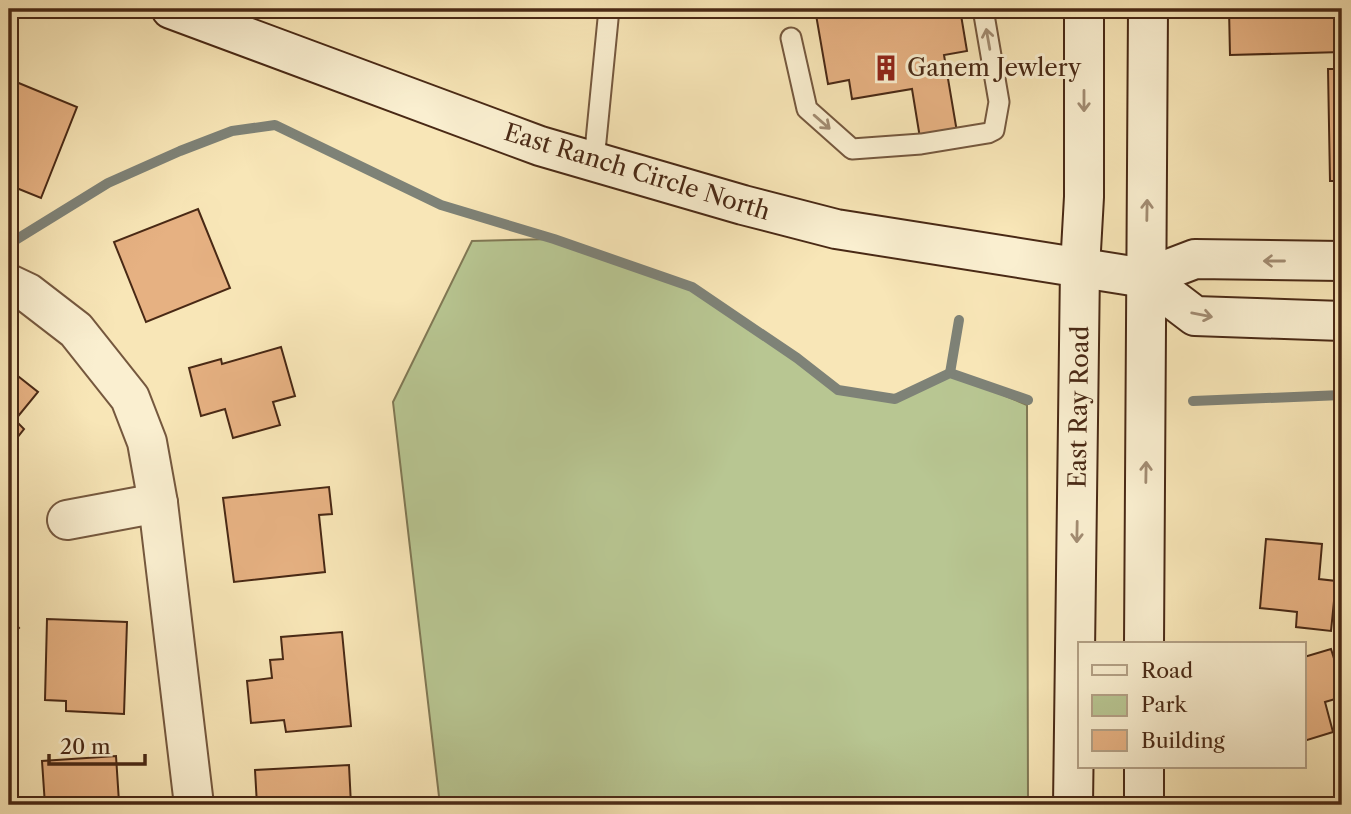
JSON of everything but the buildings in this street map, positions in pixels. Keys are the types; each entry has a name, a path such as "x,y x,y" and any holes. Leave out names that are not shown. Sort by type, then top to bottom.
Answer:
{"street":[{"name":"East Ranch Circle North","path":"175,9 527,141 743,205 836,229 1132,276"},
{"name":"East Ray Road","path":"1073,805 1080,268 1084,198 1084,9"},
{"path":"1144,642 1132,276 1148,9"},
{"path":"1132,276 1195,259 1342,261"},
{"path":"1132,276 1195,316 1342,321"},
{"path":"9,284 28,293 76,330 130,398 147,442 159,503 194,805"},
{"path":"66,520 159,503"},
{"path":"1144,768 1144,805"}],"lane":[{"path":"594,162 609,9"},
{"path":"791,38 807,109 852,149 920,144 994,130 999,102 983,9"}],"green space":[{"path":"554,239 692,287 797,358 838,390 895,399 950,373 1027,405 1028,805 440,805 393,402 472,241"}],"waterway":[{"path":"9,244 108,183 232,131 275,125 441,205 554,239 692,287 797,358 838,390 895,399 950,373 1028,400"},
{"path":"950,373 959,320"},
{"path":"1193,401 1342,395"}],"place":[{"name":"Ganem Jewlery","path":"886,68"}]}
